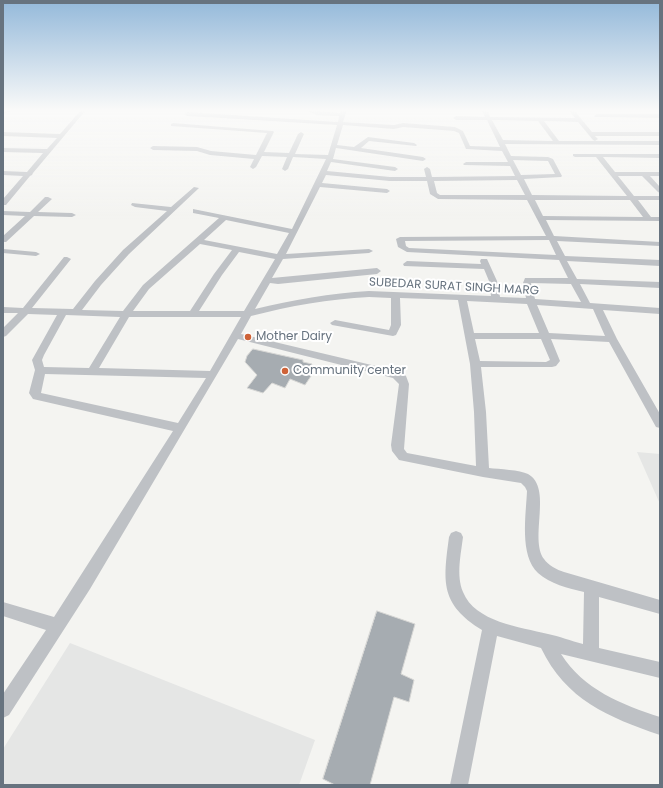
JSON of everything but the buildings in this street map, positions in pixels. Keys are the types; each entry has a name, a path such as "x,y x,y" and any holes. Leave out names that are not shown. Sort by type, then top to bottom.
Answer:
{"street":[{"path":"3,203 52,147"},
{"path":"253,167 263,147"},
{"path":"284,169 296,147"},
{"path":"3,709 85,584 213,375 294,232 323,173 333,147"},
{"path":"382,153 388,147"},
{"path":"467,147 468,148 489,147"},
{"path":"502,147 587,306"},
{"path":"153,148 197,149 215,154 258,156 331,154 356,149 423,159"},
{"path":"3,150 49,151"},
{"path":"331,154 395,169"},
{"path":"575,155 660,156"},
{"path":"598,155 650,219"},
{"path":"323,173 390,179 429,180 559,176 551,160 548,159 466,164"},
{"path":"427,169 434,194 438,197 660,198"},
{"path":"3,173 30,174"},
{"path":"612,174 660,174"},
{"path":"644,174 660,191"},
{"path":"317,185 387,191"},
{"path":"76,312 98,283 126,252 196,188"},
{"path":"3,193 12,193"},
{"path":"3,240 34,214 48,199"},
{"path":"135,205 173,209"},
{"path":"196,211 294,232"},
{"path":"3,213 72,215"},
{"path":"92,371 126,314 146,287 225,217"},
{"path":"541,218 660,219"},
{"path":"660,244 552,238 400,239 402,247 407,250 660,263"},
{"path":"472,239 494,281 496,299"},
{"path":"198,241 237,250 279,257 369,251"},
{"path":"193,314 218,274 237,250"},
{"path":"3,251 36,254"},
{"path":"3,334 25,311 67,258"},
{"path":"407,264 487,267"},
{"path":"266,280 278,281 377,271"},
{"path":"475,364 552,364 555,359 531,302 527,283 528,280 660,285"},
{"name":"SUBEDAR SURAT SINGH MARG","path":"3,310 126,314 247,314 284,305 350,295 395,295 496,299 660,311"},
{"path":"335,323 393,333 396,325 395,295"},
{"path":"462,297 475,364 480,412 483,472"},
{"path":"597,307 612,339 660,424"},
{"path":"63,312 37,360 40,370 34,393 37,396 180,428"},
{"path":"235,335 397,376 402,379 404,384 397,445 398,451 403,456 410,459 524,478 531,484 533,491 533,552 538,564 556,575 591,588 660,607"},
{"path":"470,336 545,336 612,339"},
{"path":"40,370 213,375"},
{"path":"456,537 451,579 457,598 469,613 491,626 591,654 660,670"},
{"path":"591,588 591,654"},
{"path":"3,609 58,626"},
{"path":"458,785 491,626"},
{"path":"546,641 559,665 587,695 627,716 660,726"}],"shaded area":[{"path":"637,452 660,454 660,504"},
{"path":"70,643 315,740 299,785 3,785 3,749"}],"place":[{"name":"Mother Dairy","path":"248,337"},
{"name":"Community center","path":"285,371"}]}
